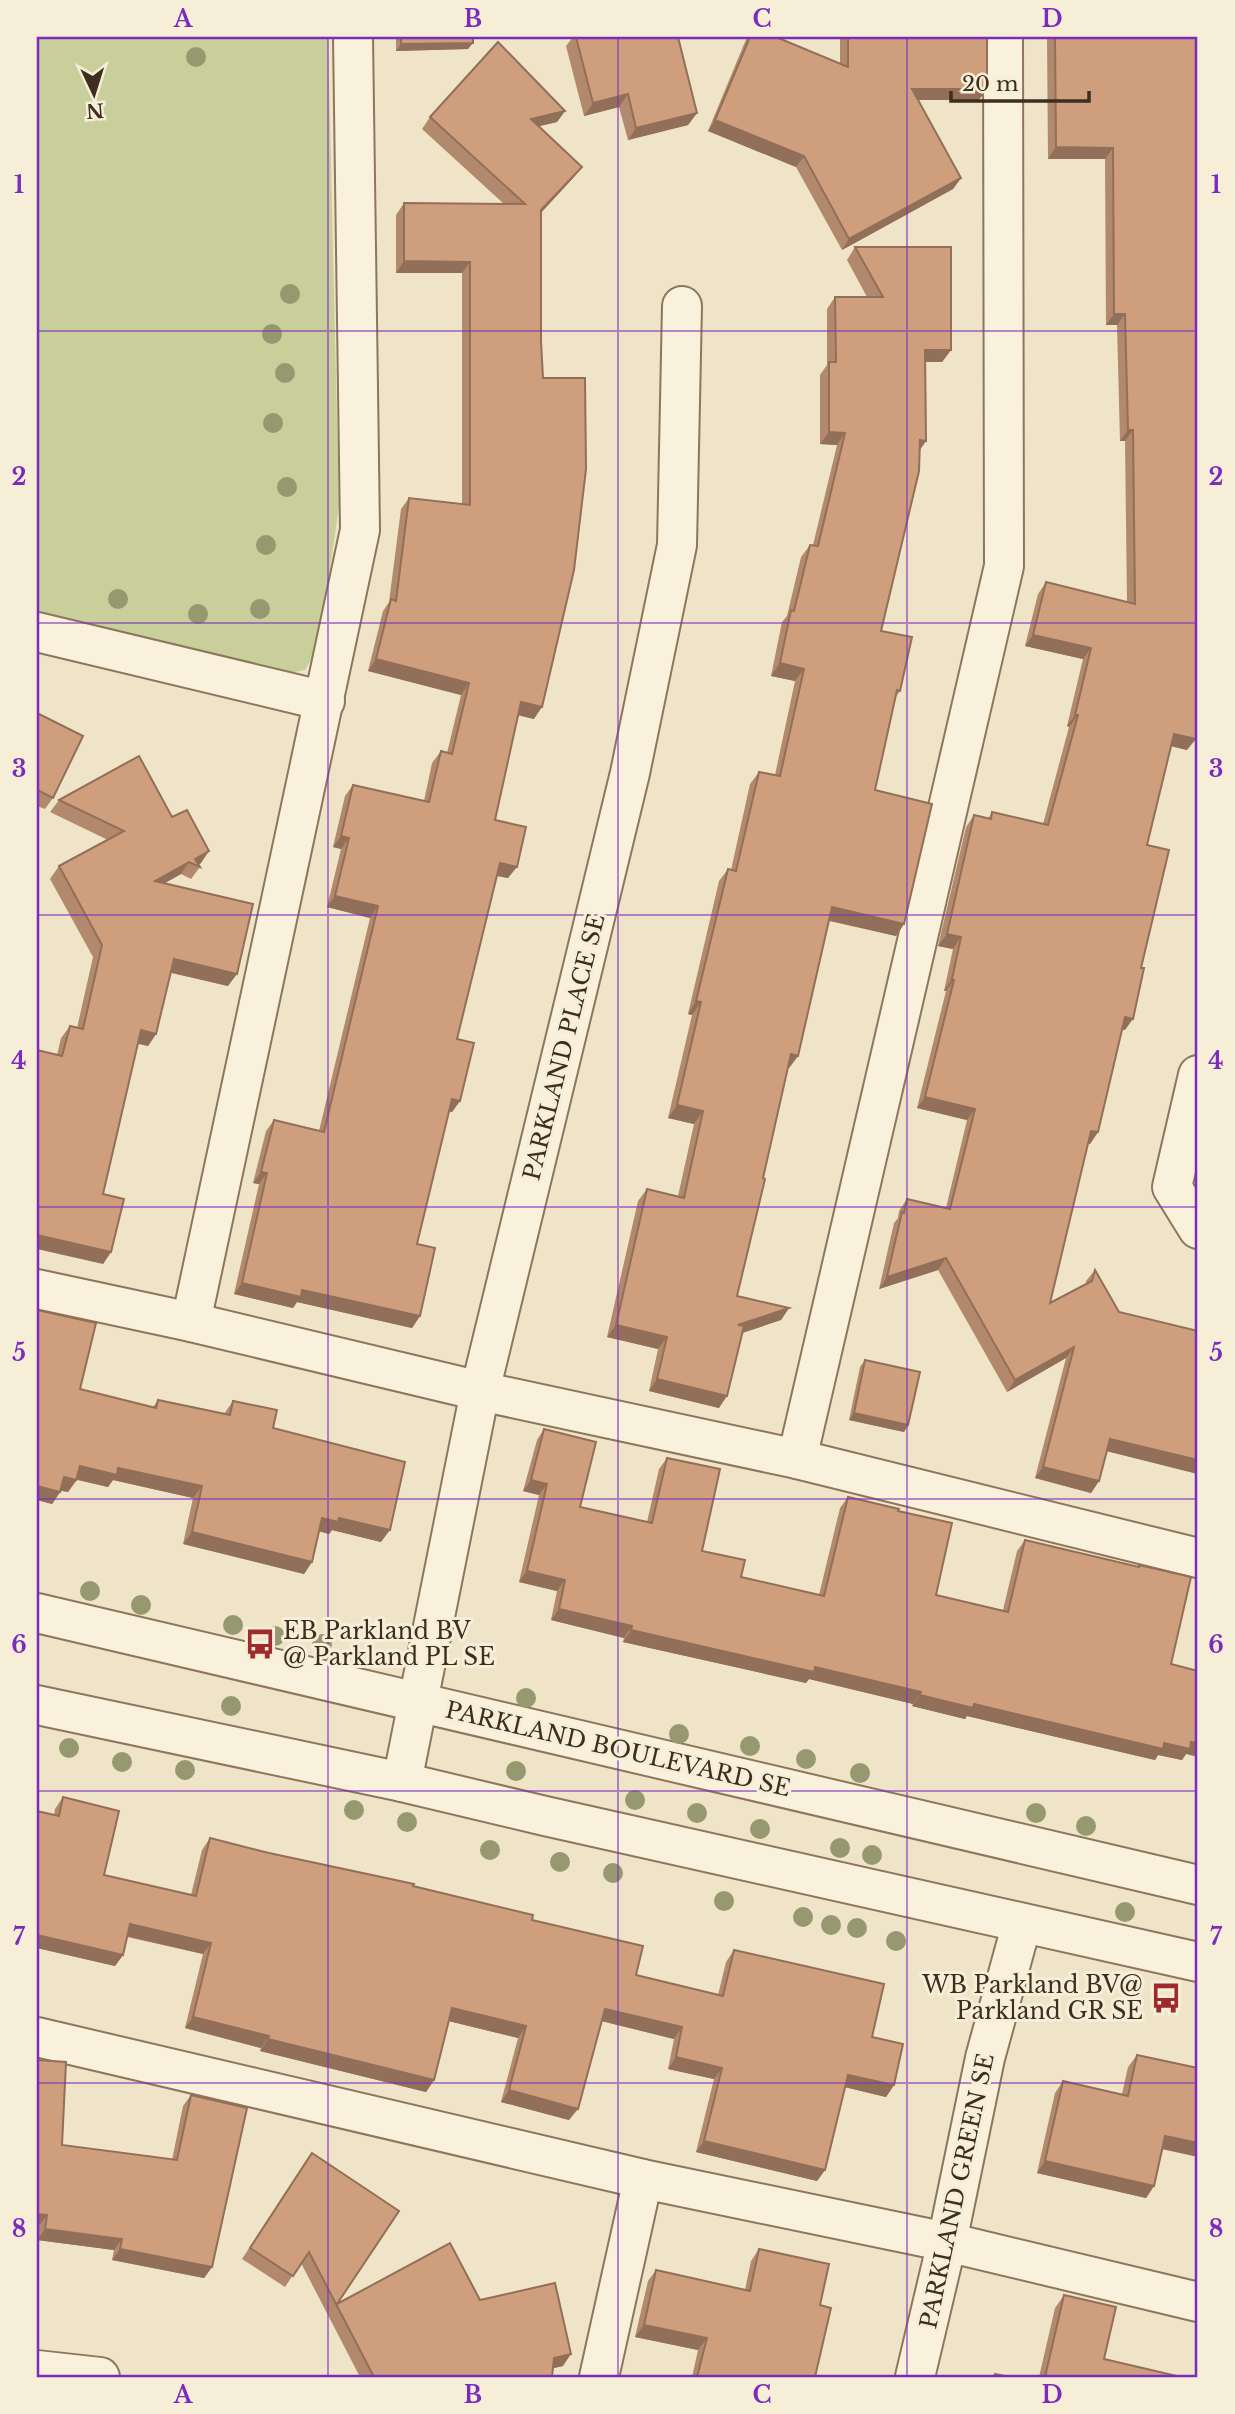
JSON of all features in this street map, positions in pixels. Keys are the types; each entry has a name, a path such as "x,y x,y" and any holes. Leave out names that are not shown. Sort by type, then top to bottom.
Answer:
{"street":[{"path":"191,1322 326,701 360,530 353,37"},
{"path":"797,1459 1004,566 1003,37"},
{"name":"PARKLAND PLACE SE","path":"402,1782 480,1391 630,773 677,545 682,306"},
{"path":"37,632 326,701"},
{"path":"1198,1075 1172,1187 1198,1229"},
{"path":"37,1289 191,1322 480,1391 797,1459 1198,1558"},
{"name":"PARKLAND BOULEVARD SE","path":"37,1613 1198,1885"},
{"path":"37,1705 402,1782 1198,1962"},
{"name":"PARKLAND GREEN SE","path":"915,2377 947,2242 985,2058 1022,1923"},
{"path":"37,2036 643,2179 947,2242 1198,2302"},
{"path":"599,2377 643,2179"},
{"path":"37,2370 100,2377"}],"green space":[{"path":"37,37 328,37 339,506 319,646 305,670 281,675 37,617"}],"building":[{"path":"401,37 473,37 473,43 401,44"},
{"path":"576,37 678,37 697,113 636,128 628,94 593,103"},
{"path":"750,37 776,37 848,67 848,37 987,37 987,89 912,89 961,178 849,239 804,156 715,120"},
{"path":"1055,37 1198,37 1198,727 1196,739 1174,734 1147,845 1169,850 1141,968 1144,968 1133,1019 1125,1017 1098,1132 1091,1131 1050,1303 1092,1281 1095,1270 1119,1312 1198,1331 1198,1460 1110,1439 1099,1481 1043,1467 1074,1347 1015,1380 946,1258 887,1277 907,1199 950,1209 975,1109 925,1097 954,980 952,979 961,937 947,934 974,815 991,819 992,812 1048,825 1078,715 1075,715 1091,648 1033,635 1046,582 1135,604 1133,430 1128,430 1125,314 1114,314 1113,148 1056,147"},
{"path":"498,42 565,111 531,119 582,167 541,210 541,341 543,378 585,378 586,469 574,570 542,707 521,702 495,820 526,827 517,867 500,863 457,1039 474,1043 460,1101 452,1099 417,1244 435,1248 420,1316 302,1290 301,1297 242,1283 267,1173 261,1172 274,1120 324,1132 378,906 335,896 349,838 341,836 353,785 429,802 441,751 452,754 469,683 376,659 391,599 396,601 409,498 470,505 470,262 404,261 404,203 525,204 430,117"},
{"path":"855,247 951,247 951,350 925,350 926,441 920,440 919,471 881,631 912,637 900,691 897,690 875,790 932,804 904,924 832,907 798,1056 791,1054 737,1296 789,1308 738,1325 744,1326 727,1396 657,1379 667,1337 616,1325 647,1189 684,1198 703,1111 677,1105 701,1002 696,1001 728,869 736,871 759,772 780,776 804,669 780,663 791,610 794,611 810,545 818,546 845,433 829,432 829,362 836,362 835,297 883,297"},
{"path":"37,713 83,736 53,798 37,790"},
{"path":"139,756 172,817 187,810 209,851 195,859 200,867 189,862 155,881 253,904 237,974 174,959 156,1034 141,1030 103,1194 124,1199 111,1252 37,1235 37,1050 62,1056 70,1026 83,1029 102,945 59,866 124,831 59,800"},
{"path":"37,1310 96,1323 80,1389 156,1408 158,1400 230,1415 233,1401 277,1410 273,1428 405,1462 390,1530 339,1518 338,1522 322,1518 312,1562 192,1532 202,1486 118,1468 117,1475 80,1466 76,1480 64,1477 60,1492 37,1486"},
{"path":"865,1360 920,1372 908,1425 854,1413"},
{"path":"544,1429 596,1442 580,1507 652,1523 667,1458 720,1469 702,1551 745,1560 741,1577 824,1596 848,1497 952,1523 936,1595 1008,1612 1025,1540 1191,1577 1171,1664 1198,1671 1198,1743 1191,1742 1190,1749 1164,1743 1163,1749 974,1704 973,1708 920,1695 921,1692 815,1667 814,1672 631,1630 632,1626 559,1609 565,1580 527,1571 547,1484 531,1480"},
{"path":"63,1797 119,1811 104,1875 196,1896 210,1838 414,1884 413,1886 533,1915 532,1920 643,1946 636,1975 723,1996 734,1950 884,1984 872,2037 903,2044 894,2085 848,2075 825,2170 704,2141 722,2068 676,2057 682,2027 605,2009 578,2109 509,2090 526,2026 452,2008 434,2080 268,2039 269,2036 193,2017 211,1943 130,1924 123,1955 37,1935 37,1811 59,1816"},
{"path":"1137,2055 1198,2068 1198,2143 1165,2136 1154,2186 1045,2161 1063,2081 1128,2096"},
{"path":"37,2060 66,2062 62,2145 177,2160 191,2095 247,2108 212,2267 120,2249 122,2239 45,2229 47,2215 37,2214"},
{"path":"312,2153 399,2211 337,2304 450,2243 480,2300 555,2283 571,2354 554,2358 552,2377 374,2377 309,2252 293,2276 250,2248"},
{"path":"759,2249 829,2264 820,2305 831,2308 815,2377 697,2377 707,2338 644,2325 656,2270 750,2291"},
{"path":"1064,2295 1116,2307 1104,2359 1181,2377 1045,2377"}],"place":[{"name":"EB Parkland BV @ Parkland PL SE","path":"260,1644"},
{"name":"WB Parkland BV@ Parkland GR SE","path":"1166,1998"}]}
